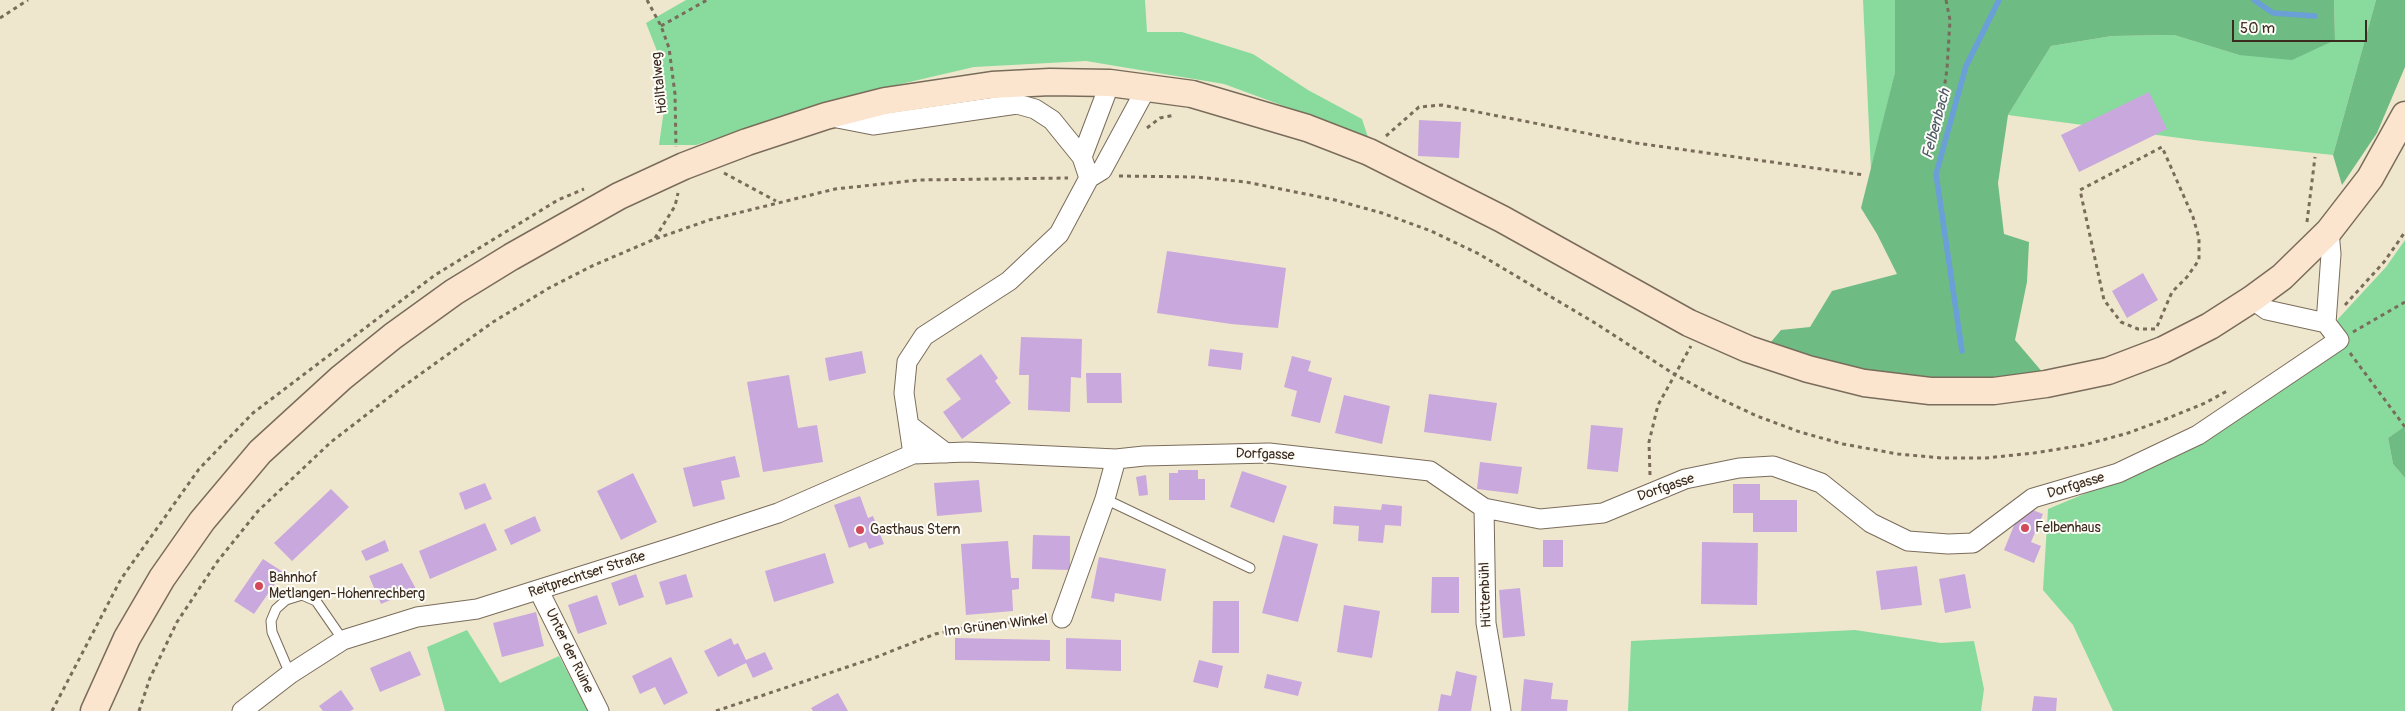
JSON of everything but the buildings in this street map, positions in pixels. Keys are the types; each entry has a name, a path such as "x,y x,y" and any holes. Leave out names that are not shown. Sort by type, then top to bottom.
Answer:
{"main road":[{"path":"94,711 127,638 162,578 202,521 260,452 293,420 392,336 454,292 564,225 684,166 826,116 885,101 992,85 1050,82 1110,83 1192,94 1307,128 1369,152 1502,219 1689,323 1748,349 1808,369 1864,383 1930,391 1994,391 2046,384 2108,371 2159,339 2210,326 2252,300 2308,252 2329,231 2370,178 2405,115"}],"street":[{"path":"1082,157 1110,83"},
{"path":"912,454 904,393 907,362 924,336 1009,281 1058,234 1088,178 1102,170 1147,87"},
{"path":"826,116 873,124 1017,104 1035,109 1052,120 1082,157 1088,178"},
{"path":"2326,323 2331,254 2329,231"},
{"path":"2252,300 2267,310 2326,323 2339,340"},
{"name":"Dorfgasse","path":"912,454 966,452 1116,459 1144,456 1269,453 1430,471 1484,508 1540,520 1603,513 1685,479 1739,468 1773,466 1821,483 1871,523 1908,541 1948,544 1973,543 2033,498 2118,473 2198,434 2339,340"},
{"path":"909,425 946,453"},
{"name":"Reitprechtser Straße","path":"242,711 290,674 343,640 417,617 477,609 539,591 778,513 912,454"},
{"name":"Im Grünen Winkel","path":"1062,618 1105,499 1116,459"},
{"name":"Hüttenbühl","path":"1484,508 1486,623 1501,711"},
{"name":"Unter der Ruine","path":"539,591 599,711"}],"lane":[{"path":"956,111 992,85"},
{"path":"1105,499 1250,568"},
{"path":"290,674 272,632 270,621 276,609 286,600 302,595 316,601 343,640"}],"path":[{"path":"0,18 28,0"},
{"name":"Hölltalweg","path":"648,0 661,26 668,48 675,94 676,149 684,166"},
{"path":"661,26 707,0"},
{"path":"1940,123 1947,69 1950,20 1946,0"},
{"path":"1369,152 1420,107 1442,105 1636,142 1864,175"},
{"path":"1144,130 1160,118 1181,116"},
{"path":"2162,147 2193,217 2199,238 2199,260 2187,277 2172,292 2159,339 2121,322 2104,300 2080,190 2162,147"},
{"path":"2308,252 2305,232 2315,157"},
{"path":"655,239 675,206 684,166"},
{"path":"1118,176 1120,170"},
{"path":"723,172 776,202"},
{"path":"139,711 150,678 178,622 217,562 252,518 292,477 331,442 401,388 492,322 549,288 592,266 655,239 709,220 835,189 919,180 1118,176 1196,177 1246,182 1335,200 1382,213 1431,231 1479,254 1587,318 1674,374 1757,416 1800,432 1843,444 1898,454 1942,458 1986,458 2034,454 2084,445 2128,433 2166,419 2205,403 2238,385"},
{"path":"2326,323 2358,293 2384,262 2405,232"},
{"path":"2405,302 2339,340 2405,427"},
{"path":"1650,492 1649,442 1658,405 1694,342"},
{"name":"Im Grünen Winkel","path":"716,711 874,658 935,634 969,627 1062,618"}],"green space":[{"path":"686,0 1145,0 1147,32 1182,32 1253,54 1308,90 1362,119 1368,137 1224,84 1086,61 974,67 858,94 696,145 659,145 665,102 657,51 646,23"},
{"path":"1863,0 1895,0 1895,72 1871,171"},
{"path":"1895,0 2334,0 2335,40 2292,60 2239,55 2174,35 2112,36 2051,46 2008,115 1998,183 2004,234 2029,242 2027,282 2015,340 2044,374 1963,384 1899,381 1812,361 1771,342 1781,330 1810,327 1832,291 1897,274 1877,234 1861,208 1895,72"},
{"path":"2334,0 2376,0 2333,155 2202,141 2008,115 2051,46 2112,36 2174,35 2239,55 2335,40"},
{"path":"2376,0 2405,0 2405,67 2377,133 2342,185 2333,155"},
{"path":"2405,240 2405,426 2388,438 2393,464 2405,478 2405,711 2113,711 2073,625 2043,590 2048,509 2168,459 2345,347 2337,325 2338,319 2386,267"},
{"path":"2405,426 2405,478 2393,464 2388,438"},
{"path":"467,630 500,683 559,656 588,711 445,711 427,647"},
{"path":"1855,630 1941,643 1974,641 1984,689 1981,711 1628,711 1631,641"}],"waterway":[{"name":"Felbenbach","path":"1962,351 1936,174 1966,66 1999,0"},
{"path":"2254,0 2273,13 2315,16"}],"place":[{"name":"Felbenhaus","path":"2025,528"},
{"name":"Gasthaus Stern","path":"860,530"},
{"name":"Bahnhof Metlangen-Hohenrechberg","path":"259,586"}]}
